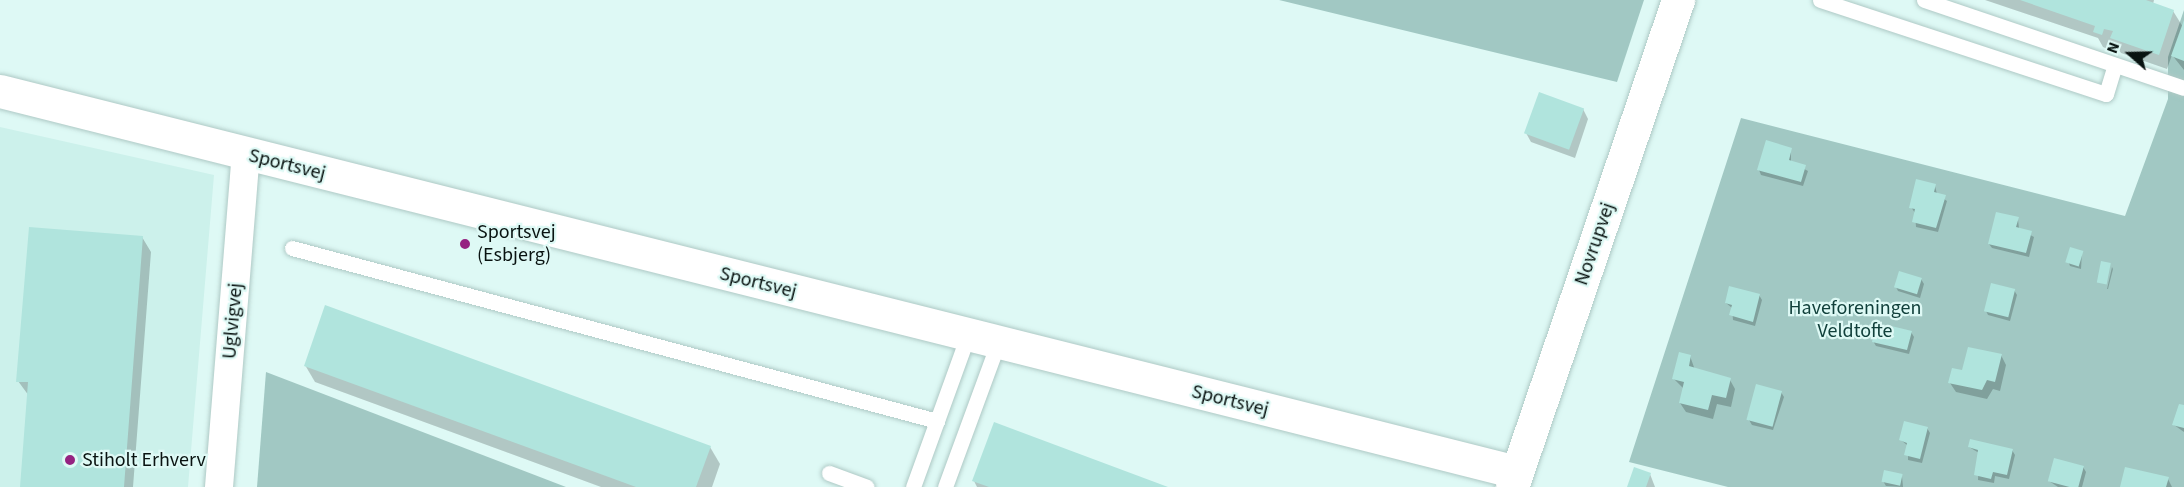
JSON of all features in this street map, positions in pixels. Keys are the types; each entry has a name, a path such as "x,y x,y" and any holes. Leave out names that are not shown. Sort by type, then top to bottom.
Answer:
{"street":[{"name":"Novrupvej","path":"1515,480 1678,0"},
{"name":"Sportsvej","path":"0,91 246,155 983,339 1515,480"},
{"name":"Uglvigvej","path":"219,487 246,155"}],"lane":[{"path":"1820,0 2106,94 2115,65"},
{"path":"1924,0 2184,88"},
{"path":"292,248 937,421"},
{"path":"913,487 937,421 983,339"},
{"path":"945,487 983,339"},
{"path":"829,473 867,487"}],"shaded area":[{"path":"0,127 214,175 188,487 0,487"}],"green space":[{"path":"1279,0 1644,0 1617,82"},
{"name":"Haveforeningen Veldtofte","path":"2184,10 2184,487 1728,487 1629,462 1741,118 2125,216 2168,99 2168,57"},
{"path":"266,372 566,487 257,487"}],"building":[{"path":"2020,0 2146,0 2174,10 2159,55 2110,38 2113,31 2104,29 2102,35 2093,32 2095,26"},
{"path":"2184,20 2184,61 2171,56"},
{"path":"1539,92 1584,108 1569,150 1524,133"},
{"path":"1766,140 1792,148 1789,160 1806,165 1801,182 1757,170"},
{"path":"1916,179 1936,184 1934,192 1946,195 1936,228 1912,222 1915,209 1909,208"},
{"path":"1996,212 2019,217 2016,227 2032,231 2026,253 1988,244"},
{"path":"29,227 143,236 124,487 20,487 28,382 16,382"},
{"path":"2070,247 2083,251 2079,266 2065,262"},
{"path":"2101,261 2111,263 2107,285 2097,283"},
{"path":"1899,271 1922,278 1917,294 1894,287"},
{"path":"1991,283 2015,289 2008,317 1984,311"},
{"path":"1729,286 1760,294 1753,322 1729,315 1732,305 1725,303"},
{"path":"325,305 711,446 696,487 636,487 304,366"},
{"path":"1887,325 1912,331 1907,350 1872,342 1875,327 1886,330"},
{"path":"1968,347 2002,354 1995,382 1987,380 1982,390 1948,383 1952,368 1962,370"},
{"path":"1679,352 1691,355 1689,366 1731,378 1726,398 1712,395 1708,410 1679,403 1684,382 1672,379"},
{"path":"1756,384 1782,391 1773,427 1746,420"},
{"path":"2179,404 2184,405 2184,428 2172,425"},
{"path":"1904,421 1928,427 1920,459 1904,455 1907,443 1899,440"},
{"path":"994,422 1168,487 989,487 972,481"},
{"path":"1970,439 2013,449 2007,475 1993,472 1991,479 1974,475 1978,450 1968,447"},
{"path":"2054,458 2084,466 2078,487 2048,481"},
{"path":"1634,467 1651,473 1646,487 1627,487"},
{"path":"2125,467 2169,477 2166,487 2120,487"},
{"path":"1884,470 1903,474 1900,486 1882,482"}],"place":[{"name":"Sportsvej (Esbjerg)","path":"465,244"},
{"name":"Stiholt Erhverv","path":"70,460"}]}
